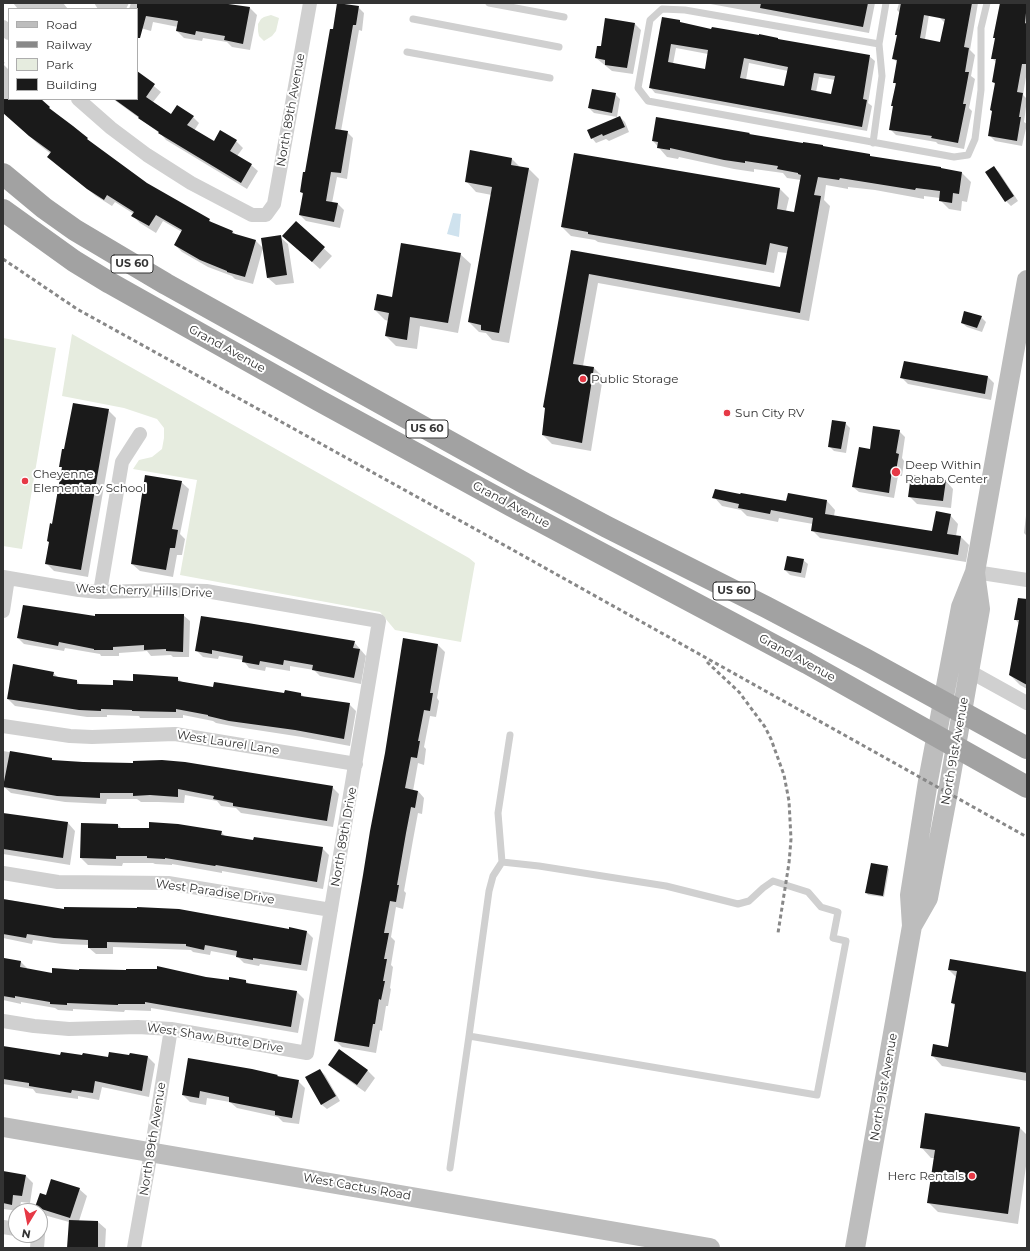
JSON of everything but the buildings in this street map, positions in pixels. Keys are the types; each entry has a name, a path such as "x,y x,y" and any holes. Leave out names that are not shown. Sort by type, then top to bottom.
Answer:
{"highway":[{"name":"US 60","path":"3,174 44,208 75,230 166,284 524,483 607,527 830,640 1027,748"},
{"name":"Grand Avenue","path":"3,210 74,261 110,283 318,400 512,506 800,660 1027,788"},
{"path":"318,400 331,375"},
{"path":"512,506 524,483"}],"main road":[{"name":"North 91st Avenue","path":"854,1248 912,926 910,895 936,737 961,607 975,572 1024,313 1027,280"},
{"name":"North 91st Avenue","path":"912,926 928,898 956,748 980,609 975,572"},
{"name":"West Cactus Road","path":"3,1127 710,1248"}],"street":[{"name":"North 89th Avenue","path":"79,100 111,128 147,155 191,183 252,215 266,215 274,204 310,3"},
{"path":"100,592 122,462 140,434"},
{"path":"975,572 1027,580"},
{"path":"3,611 6,578"},
{"name":"West Cherry Hills Drive","path":"6,578 100,592 168,590 206,592 379,622"},
{"name":"North 89th Drive","path":"307,1053 379,622"},
{"path":"969,671 1027,703"},
{"name":"West Laurel Lane","path":"3,726 70,736 92,737 175,734 356,764"},
{"name":"West Paradise Drive","path":"3,873 58,882 168,883 331,910"},
{"name":"West Shaw Butte Drive","path":"3,1022 64,1028 138,1027 171,1029 307,1053"},
{"name":"North 89th Avenue","path":"134,1248 171,1029"}],"lane":[{"path":"489,3 564,17"},
{"path":"873,143 882,76 879,44 886,3"},
{"path":"879,44 685,10 662,9 650,20 638,88 648,101 954,157 968,155 975,139 981,90 981,28 987,3"},
{"path":"413,19 559,46"},
{"path":"407,52 550,78"},
{"path":"450,1168 489,891 493,876 502,862 498,813 510,735"},
{"path":"469,1036 817,1095 846,941 833,938 838,912 821,907 808,892 773,881 749,901 738,904 666,886 539,866 502,862"}],"green space":[{"path":"271,15 279,18 276,31 272,36 264,41 259,36 258,24 261,19"},
{"path":"72,334 469,558 475,563 461,642 395,630 380,612 180,575 197,480 133,469 139,460 152,457 162,449 164,428 157,419 124,408 62,396"},
{"path":"3,338 56,348 22,549 3,546"}],"water":[{"path":"453,213 461,214 459,237 447,234"}],"railway":[{"path":"3,259 77,309 1027,837"},
{"path":"707,662 739,692 765,727 784,775 789,801 791,839 789,863 778,933"}],"place":[{"name":"Public Storage","path":"583,379"},
{"name":"Sun City RV","path":"727,413"},
{"name":"Deep Within Rehab Center","path":"896,472"},
{"name":"Cheyenne Elementary School","path":"25,481"},
{"name":"Herc Rentals","path":"972,1176"}]}
